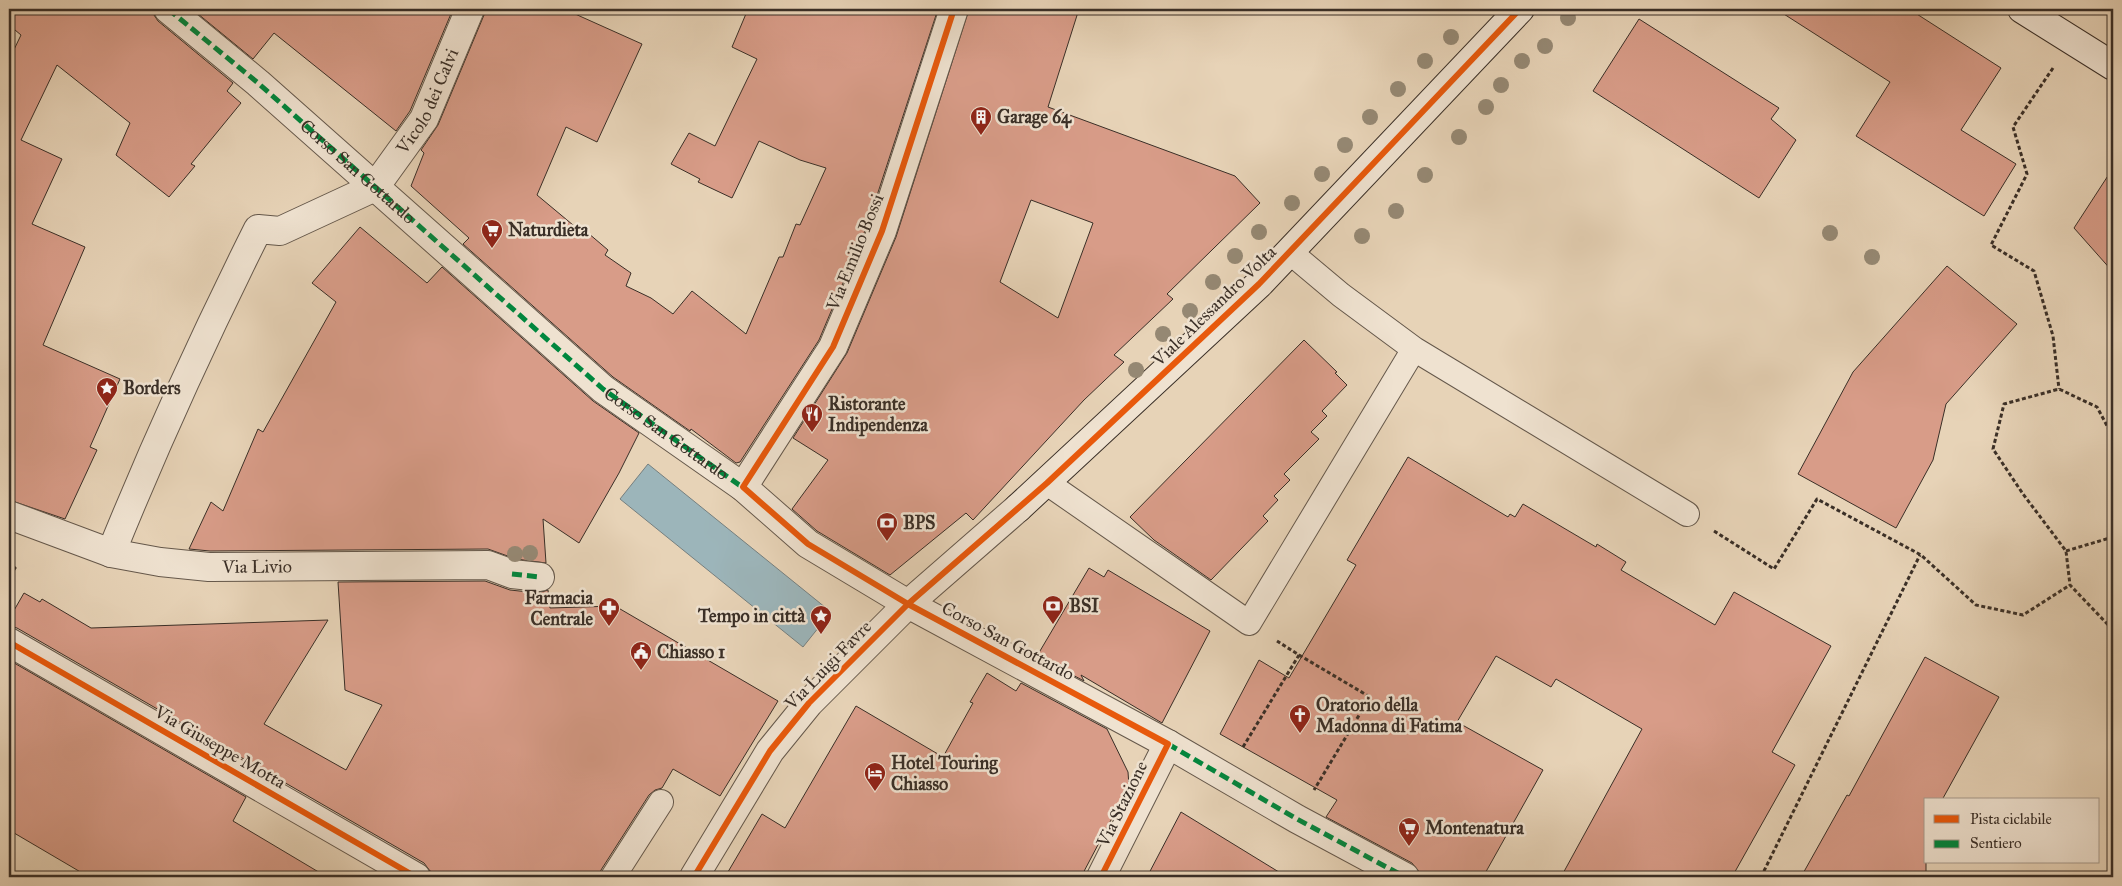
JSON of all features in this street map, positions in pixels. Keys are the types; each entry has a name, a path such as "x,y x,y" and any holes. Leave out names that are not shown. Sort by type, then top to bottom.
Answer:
{"street":[{"name":"Corso San Gottardo","path":"168,9 258,83 603,390 743,487 808,544 908,604 1168,744 1297,819 1405,877"},
{"name":"Vicolo dei Calvi","path":"374,187 424,119 470,9"},
{"name":"Via Emilio Bossi","path":"743,487 833,347 882,231 954,9"},
{"name":"Viale Alessandro Volta","path":"908,604 1047,483 1260,284 1520,9"},
{"path":"2022,9 2073,39 2113,66"},
{"path":"111,553 149,460 211,324 258,229 280,231 374,187"},
{"name":"Via Livio","path":"9,515 111,553 160,562 209,566 488,565 512,574 540,577"},
{"name":"Via Luigi Favre","path":"694,877 770,751 809,703 908,604"},
{"name":"Via Giuseppe Motta","path":"9,642 416,877"},
{"name":"Via Stazione","path":"1101,877 1168,744"}],"lane":[{"path":"1291,253 1341,295 1414,349 1688,514"},
{"path":"1047,483 1249,623 1414,349"},
{"path":"613,877 661,802"}],"path":[{"path":"2059,389 2053,336 2034,271 1991,246 2028,174 2013,127 2073,39"},
{"path":"2113,437 2097,407 2059,389 2004,404 1994,449 2022,494 2066,551 2070,585 2113,630"},
{"path":"1688,514 1774,569 1817,499 1920,555 1976,606 2022,615 2070,585"},
{"path":"2066,551 2113,538"},
{"path":"1761,877 1920,555"},
{"path":"9,564 15,568 9,577"},
{"path":"1249,623 1370,697 1297,819"},
{"path":"1224,777 1299,655"}],"water":[{"path":"648,464 831,612 803,647 620,499"}],"building":[{"path":"9,9 153,9 158,21 233,83 227,91 241,103 191,164 195,166 169,197 116,155 130,123 57,65 21,140 62,159 32,224 85,247 43,345 120,379 90,447 97,450 65,519 9,500 9,60 21,35 9,25"},
{"path":"192,9 453,9 410,111 396,131 274,33 253,59"},
{"path":"485,9 564,9 642,44 597,142 566,127 537,195 579,230 581,227 608,250 605,255 631,273 626,286 651,298 673,314 692,291 746,334 779,257 783,257 796,224 800,225 826,168 800,160 759,141 732,198 698,182 700,179 671,164 689,133 715,146 757,59 732,47 748,9 938,9 867,226 819,340 740,462 736,463 691,429 690,431 613,377 463,244 469,238 411,186 424,153 421,150 438,125"},
{"path":"969,9 1079,9 1048,107 1235,176 1260,203 1167,294 1173,299 1114,355 1124,362 1084,400 973,520 966,513 890,575 817,531 792,509 828,460 793,438 847,353 896,237","holes":["1031,200 1093,223 1058,318 1000,282"]},
{"path":"1776,9 1909,9 2001,68 1961,130 2016,164 1984,216 1856,136 1890,82"},
{"path":"1639,19 1779,108 1771,119 1796,140 1759,198 1593,91"},
{"path":"2113,168 2113,272 2074,228"},
{"path":"360,227 427,283 442,267 593,401 639,433 619,473 579,543 543,519 546,563 516,559 488,549 210,551 189,549 211,502 223,511 258,429 263,432 336,302 312,283"},
{"path":"1947,266 2017,324 1946,404 1933,460 1896,528 1798,474 1853,372"},
{"path":"1304,340 1337,372 1335,373 1347,385 1322,411 1327,416 1311,432 1319,439 1284,474 1290,480 1274,496 1278,500 1263,516 1268,521 1211,580 1154,540 1130,517"},
{"path":"1408,457 1508,517 1510,514 1515,517 1523,504 1596,547 1597,544 1626,562 1621,570 1715,625 1734,592 1831,646 1772,752 1795,765 1732,877 1561,877 1642,729 1556,679 1551,687 1496,656 1457,722 1543,770 1483,877 1423,877 1412,863 1326,817 1337,800 1220,734 1259,660 1289,678 1356,565 1347,560"},
{"path":"1089,568 1104,577 1108,570 1210,631 1162,723 1081,675 1084,681 1037,656"},
{"path":"485,581 510,590 538,593 548,590 550,608 615,606 778,701 720,796 673,769 662,788 655,790 649,795 601,870 599,877 442,877 430,871 424,863 17,628 9,626 9,619 24,593 40,602 42,599 91,628 328,620 264,724 346,770 382,705 345,690 338,582"},
{"path":"1925,657 1999,697 1943,798 1924,798 1924,864 1926,864 1926,877 1801,877 1847,795 1849,796"},
{"path":"9,660 246,797 233,821 327,877 89,877 9,830"},
{"path":"987,673 1016,691 1021,683 1107,729 1128,772 1129,786 1081,877 725,877 762,814 785,828 856,706 943,757 973,703 970,702"},
{"path":"1181,812 1287,877 1147,877"}],"marked path":[{"path":"168,9 258,83 603,389 745,489"},
{"path":"512,574 540,577"},
{"path":"1168,744 1297,819 1405,877"}],"cycle path":[{"path":"954,9 882,231 833,347 743,487 808,544 908,604 1168,744 1101,877"},
{"path":"694,877 770,751 809,703 908,604 1047,483 1259,284 1520,9"},
{"path":"9,642 416,877"}],"place":[{"name":"Garage 64","path":"981,136"},
{"name":"Naturdieta","path":"492,249"},
{"name":"Borders","path":"107,407"},
{"name":"Ristorante Indipendenza","path":"812,433"},
{"name":"BPS","path":"887,542"},
{"name":"BSI","path":"1053,625"},
{"name":"Farmacia Centrale","path":"609,627"},
{"name":"Tempo in città","path":"821,635"},
{"name":"Chiasso 1","path":"641,671"},
{"name":"Oratorio della Madonna di Fatima","path":"1300,734"},
{"name":"Hotel Touring Chiasso","path":"875,792"},
{"name":"Montenatura","path":"1409,847"}]}
